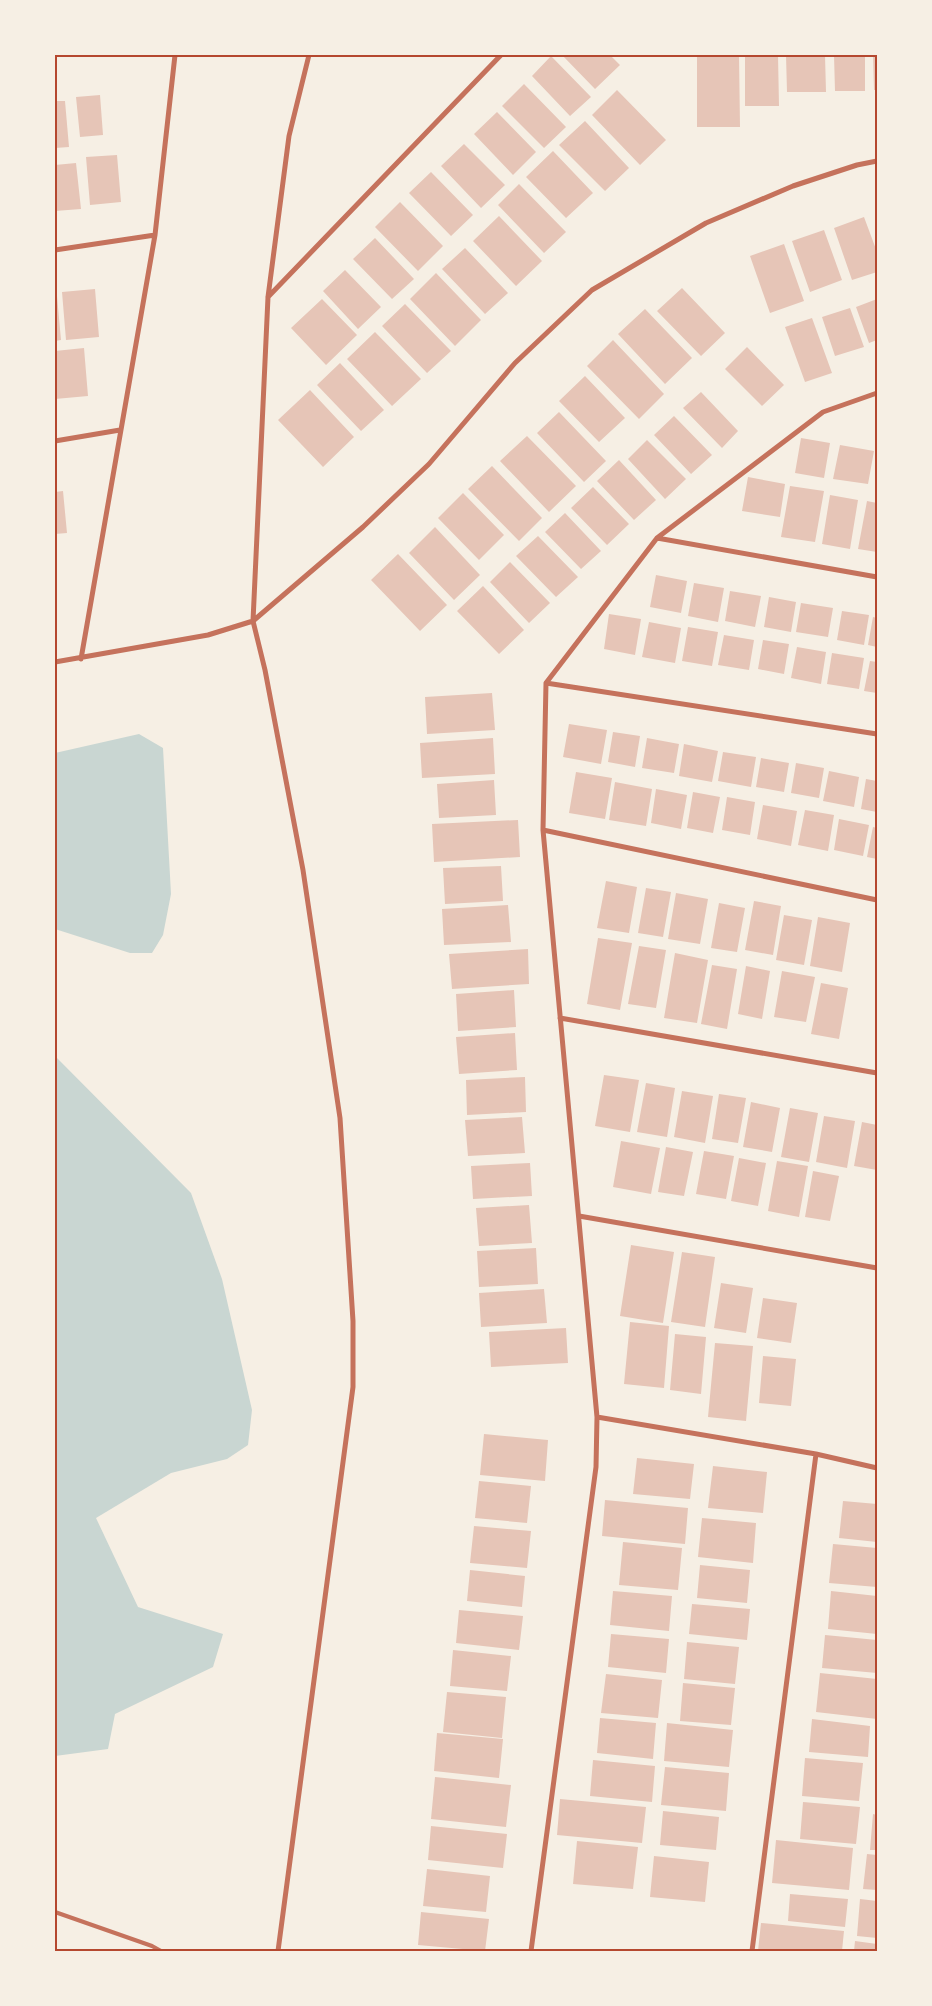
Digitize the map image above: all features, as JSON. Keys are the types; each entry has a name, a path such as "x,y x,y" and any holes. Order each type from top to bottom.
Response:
{"street":[{"path":"81,659 155,235 175,55"},
{"path":"278,1951 353,1387 353,1321 340,1118 303,870 253,622 268,297 289,136 309,55"},
{"path":"268,297 501,55"},
{"path":"55,662 81,659 208,635 253,622 363,528 429,464 515,363 592,290 706,223 793,186 857,165 877,161"},
{"path":"55,250 155,235"},
{"path":"531,1951 596,1467 597,1417 543,830 546,683 658,538 823,412 877,393"},
{"path":"55,441 120,430"},
{"path":"658,538 877,577"},
{"path":"546,683 877,734"},
{"path":"543,830 877,900"},
{"path":"560,1018 877,1073"},
{"path":"579,1216 877,1268"},
{"path":"597,1417 816,1454 877,1468"},
{"path":"752,1951 816,1454"}],"lane":[{"path":"55,1912 152,1946 161,1951"}],"shaded area":[{"path":"139,734 163,748 171,894 163,935 152,953 130,953 55,929 55,753"},
{"path":"55,1056 191,1193 222,1279 252,1410 248,1445 227,1459 171,1473 96,1518 138,1607 223,1634 213,1667 115,1714 108,1749 55,1756"}],"building":[{"path":"562,55 610,55 620,65 595,89"},
{"path":"697,55 739,55 740,127 697,127"},
{"path":"745,55 778,55 779,106 745,106"},
{"path":"786,55 825,55 826,92 787,92"},
{"path":"834,55 865,55 865,91 835,91"},
{"path":"873,55 877,55 877,90 874,90"},
{"path":"551,56 591,97 570,116 532,76"},
{"path":"524,84 566,127 544,148 502,106"},
{"path":"617,90 666,140 640,165 592,115"},
{"path":"100,95 103,135 80,137 76,97"},
{"path":"55,101 65,101 69,147 55,148"},
{"path":"497,112 536,152 513,175 474,134"},
{"path":"585,121 629,168 605,191 559,145"},
{"path":"464,144 505,185 481,208 441,166"},
{"path":"553,151 593,193 566,218 526,177"},
{"path":"117,155 121,202 90,205 86,157"},
{"path":"76,163 81,209 55,211 55,165"},
{"path":"431,172 473,215 451,236 409,193"},
{"path":"519,184 566,232 544,253 498,205"},
{"path":"400,202 443,246 418,271 375,227"},
{"path":"499,216 542,261 516,286 473,241"},
{"path":"864,217 877,252 877,272 852,280 834,228"},
{"path":"824,230 842,280 810,292 792,241"},
{"path":"375,238 414,279 392,299 353,259"},
{"path":"784,244 804,301 770,313 750,256"},
{"path":"465,248 508,293 485,314 442,269"},
{"path":"345,270 381,307 358,329 323,291"},
{"path":"436,273 481,320 455,346 410,299"},
{"path":"682,288 725,333 701,356 657,311"},
{"path":"95,289 99,337 66,340 62,292"},
{"path":"55,296 57,296 61,340 55,341"},
{"path":"322,299 357,335 326,365 291,328"},
{"path":"877,299 877,340 869,343 856,307"},
{"path":"405,304 451,351 427,373 382,326"},
{"path":"850,308 864,347 835,356 822,317"},
{"path":"645,309 692,358 665,384 618,334"},
{"path":"812,318 832,373 805,382 785,327"},
{"path":"375,332 421,379 392,406 347,359"},
{"path":"613,340 664,394 639,419 587,366"},
{"path":"747,347 784,385 762,406 725,369"},
{"path":"84,348 88,396 55,399 55,351"},
{"path":"340,363 384,410 361,431 317,385"},
{"path":"585,376 625,418 599,442 559,401"},
{"path":"310,390 354,437 323,467 278,420"},
{"path":"701,392 738,431 722,448 683,408"},
{"path":"559,412 606,461 584,482 537,433"},
{"path":"674,416 712,455 691,474 654,435"},
{"path":"527,436 576,486 549,512 500,461"},
{"path":"801,438 830,443 824,478 795,473"},
{"path":"647,440 686,479 665,499 628,459"},
{"path":"840,445 874,451 868,484 833,479"},
{"path":"619,460 656,500 634,520 597,481"},
{"path":"492,466 542,518 519,541 468,489"},
{"path":"748,477 785,484 780,517 742,511"},
{"path":"790,486 824,491 815,542 781,537"},
{"path":"593,487 629,524 607,545 571,508"},
{"path":"63,491 67,533 55,534 55,492"},
{"path":"463,493 504,535 479,560 438,518"},
{"path":"830,495 858,500 850,549 822,544"},
{"path":"867,501 877,503 877,552 858,549"},
{"path":"565,513 601,551 581,569 545,532"},
{"path":"435,527 480,575 454,600 409,553"},
{"path":"538,536 578,577 556,597 516,556"},
{"path":"398,554 447,605 420,631 371,580"},
{"path":"510,562 550,603 529,623 490,582"},
{"path":"656,575 687,581 681,613 650,607"},
{"path":"694,583 724,588 718,622 688,616"},
{"path":"483,586 524,630 499,654 457,611"},
{"path":"730,591 761,596 755,627 725,621"},
{"path":"769,597 796,602 791,632 764,627"},
{"path":"801,603 833,608 828,637 796,632"},
{"path":"842,611 869,615 864,645 837,640"},
{"path":"609,614 641,619 635,655 604,649"},
{"path":"873,617 877,618 877,647 868,645"},
{"path":"649,622 681,628 675,663 642,657"},
{"path":"688,627 718,632 712,666 682,661"},
{"path":"724,635 754,640 749,670 718,665"},
{"path":"763,640 789,644 784,674 758,669"},
{"path":"797,647 826,652 821,684 791,678"},
{"path":"832,653 864,658 859,689 827,684"},
{"path":"870,661 877,662 877,693 864,691"},
{"path":"492,693 495,730 427,734 425,697"},
{"path":"569,724 607,730 601,764 563,757"},
{"path":"613,732 640,736 635,767 608,762"},
{"path":"493,738 495,774 422,778 420,743"},
{"path":"647,738 679,744 674,773 642,768"},
{"path":"684,744 718,751 712,782 679,776"},
{"path":"723,752 756,757 751,787 718,781"},
{"path":"761,758 789,763 784,792 756,787"},
{"path":"796,763 824,768 819,798 791,793"},
{"path":"829,771 859,777 854,807 823,801"},
{"path":"576,772 612,778 605,819 569,813"},
{"path":"866,779 877,781 877,812 861,809"},
{"path":"494,780 496,815 439,818 437,784"},
{"path":"615,782 652,789 646,826 609,820"},
{"path":"656,789 687,795 681,829 651,823"},
{"path":"693,792 720,797 713,833 687,828"},
{"path":"727,797 755,802 750,835 722,830"},
{"path":"763,805 797,811 791,846 757,839"},
{"path":"805,810 834,815 828,851 798,845"},
{"path":"839,819 869,825 863,856 834,850"},
{"path":"518,820 520,857 434,862 432,824"},
{"path":"873,827 877,828 877,859 867,857"},
{"path":"501,866 503,901 445,904 443,868"},
{"path":"606,881 637,887 629,933 597,928"},
{"path":"646,888 671,892 663,937 638,933"},
{"path":"676,893 708,899 700,944 668,939"},
{"path":"754,901 781,906 773,955 745,950"},
{"path":"719,903 745,908 737,952 711,948"},
{"path":"508,905 511,942 444,945 442,909"},
{"path":"784,915 812,920 804,965 776,960"},
{"path":"818,917 850,923 842,972 810,966"},
{"path":"598,938 632,943 620,1010 587,1004"},
{"path":"639,946 666,950 656,1008 628,1004"},
{"path":"528,949 529,984 452,989 449,954"},
{"path":"675,953 708,960 697,1023 664,1018"},
{"path":"712,965 737,969 727,1029 701,1024"},
{"path":"746,966 770,971 762,1019 738,1014"},
{"path":"782,971 815,977 806,1022 774,1017"},
{"path":"821,983 848,988 839,1039 811,1034"},
{"path":"514,990 516,1027 458,1031 456,994"},
{"path":"515,1033 517,1070 459,1074 456,1037"},
{"path":"604,1075 639,1080 630,1132 595,1126"},
{"path":"525,1077 526,1112 467,1115 466,1080"},
{"path":"646,1083 675,1088 667,1137 637,1132"},
{"path":"682,1091 713,1096 705,1143 674,1137"},
{"path":"719,1094 746,1098 738,1143 712,1139"},
{"path":"751,1102 780,1108 772,1152 743,1147"},
{"path":"790,1108 818,1113 809,1162 781,1157"},
{"path":"824,1116 855,1121 847,1168 816,1162"},
{"path":"522,1117 525,1153 468,1156 465,1120"},
{"path":"862,1122 877,1125 877,1170 854,1166"},
{"path":"621,1141 660,1148 651,1194 613,1187"},
{"path":"666,1147 693,1152 684,1196 658,1192"},
{"path":"704,1151 734,1156 726,1199 696,1194"},
{"path":"739,1158 766,1163 758,1206 731,1201"},
{"path":"777,1161 808,1166 799,1217 768,1211"},
{"path":"530,1163 532,1196 473,1199 471,1166"},
{"path":"813,1171 839,1176 830,1221 805,1217"},
{"path":"529,1205 532,1243 479,1246 476,1208"},
{"path":"631,1245 674,1252 663,1323 620,1316"},
{"path":"536,1248 538,1284 479,1287 477,1251"},
{"path":"682,1252 715,1257 705,1327 671,1322"},
{"path":"721,1283 753,1288 746,1333 714,1328"},
{"path":"544,1289 547,1323 481,1327 479,1293"},
{"path":"763,1298 797,1303 791,1343 757,1338"},
{"path":"630,1322 669,1326 664,1388 624,1384"},
{"path":"566,1328 568,1363 491,1367 489,1332"},
{"path":"675,1334 706,1337 701,1394 670,1390"},
{"path":"715,1343 753,1346 746,1421 708,1417"},
{"path":"763,1356 796,1359 791,1406 759,1403"},
{"path":"484,1434 548,1440 545,1481 480,1475"},
{"path":"637,1458 694,1464 690,1499 633,1494"},
{"path":"713,1466 767,1472 763,1513 708,1508"},
{"path":"479,1481 531,1486 527,1523 475,1518"},
{"path":"605,1500 688,1508 685,1544 602,1536"},
{"path":"843,1501 877,1504 877,1542 839,1538"},
{"path":"702,1518 756,1523 753,1563 698,1557"},
{"path":"474,1526 531,1531 527,1568 470,1563"},
{"path":"623,1542 682,1548 678,1590 619,1585"},
{"path":"833,1544 877,1548 877,1587 829,1583"},
{"path":"700,1565 750,1570 747,1603 697,1598"},
{"path":"470,1570 525,1576 522,1607 467,1601"},
{"path":"613,1591 672,1596 669,1631 610,1625"},
{"path":"831,1591 877,1596 877,1634 828,1629"},
{"path":"692,1604 750,1609 747,1640 689,1634"},
{"path":"459,1610 523,1616 519,1650 456,1643"},
{"path":"611,1634 669,1639 666,1673 608,1667"},
{"path":"825,1635 877,1640 877,1673 822,1668"},
{"path":"687,1642 739,1647 735,1684 684,1679"},
{"path":"453,1650 511,1656 507,1691 450,1686"},
{"path":"820,1673 877,1679 877,1719 816,1712"},
{"path":"606,1674 662,1680 658,1718 601,1713"},
{"path":"683,1683 735,1688 731,1725 680,1721"},
{"path":"447,1692 506,1697 502,1738 443,1732"},
{"path":"600,1718 656,1723 653,1759 597,1753"},
{"path":"812,1719 870,1726 868,1757 809,1752"},
{"path":"667,1723 733,1730 729,1767 664,1761"},
{"path":"437,1733 503,1739 499,1778 434,1771"},
{"path":"805,1758 863,1763 859,1801 802,1796"},
{"path":"593,1760 655,1766 652,1802 590,1796"},
{"path":"665,1767 729,1773 726,1811 661,1805"},
{"path":"435,1777 511,1785 506,1827 431,1819"},
{"path":"560,1799 646,1807 642,1843 557,1835"},
{"path":"803,1802 860,1807 856,1844 800,1839"},
{"path":"663,1811 719,1817 716,1850 660,1845"},
{"path":"873,1814 877,1815 877,1850 870,1850"},
{"path":"431,1826 507,1834 503,1868 428,1860"},
{"path":"776,1840 853,1848 849,1890 772,1883"},
{"path":"577,1841 638,1847 633,1889 573,1884"},
{"path":"867,1854 877,1855 877,1890 863,1889"},
{"path":"654,1856 709,1862 705,1902 650,1897"},
{"path":"427,1869 490,1876 486,1912 423,1906"},
{"path":"790,1894 848,1899 845,1927 788,1921"},
{"path":"860,1899 877,1901 877,1938 857,1936"},
{"path":"421,1912 489,1919 485,1951 418,1945"},
{"path":"761,1923 844,1931 842,1951 758,1951"},
{"path":"855,1941 877,1944 877,1951 854,1951"}]}
